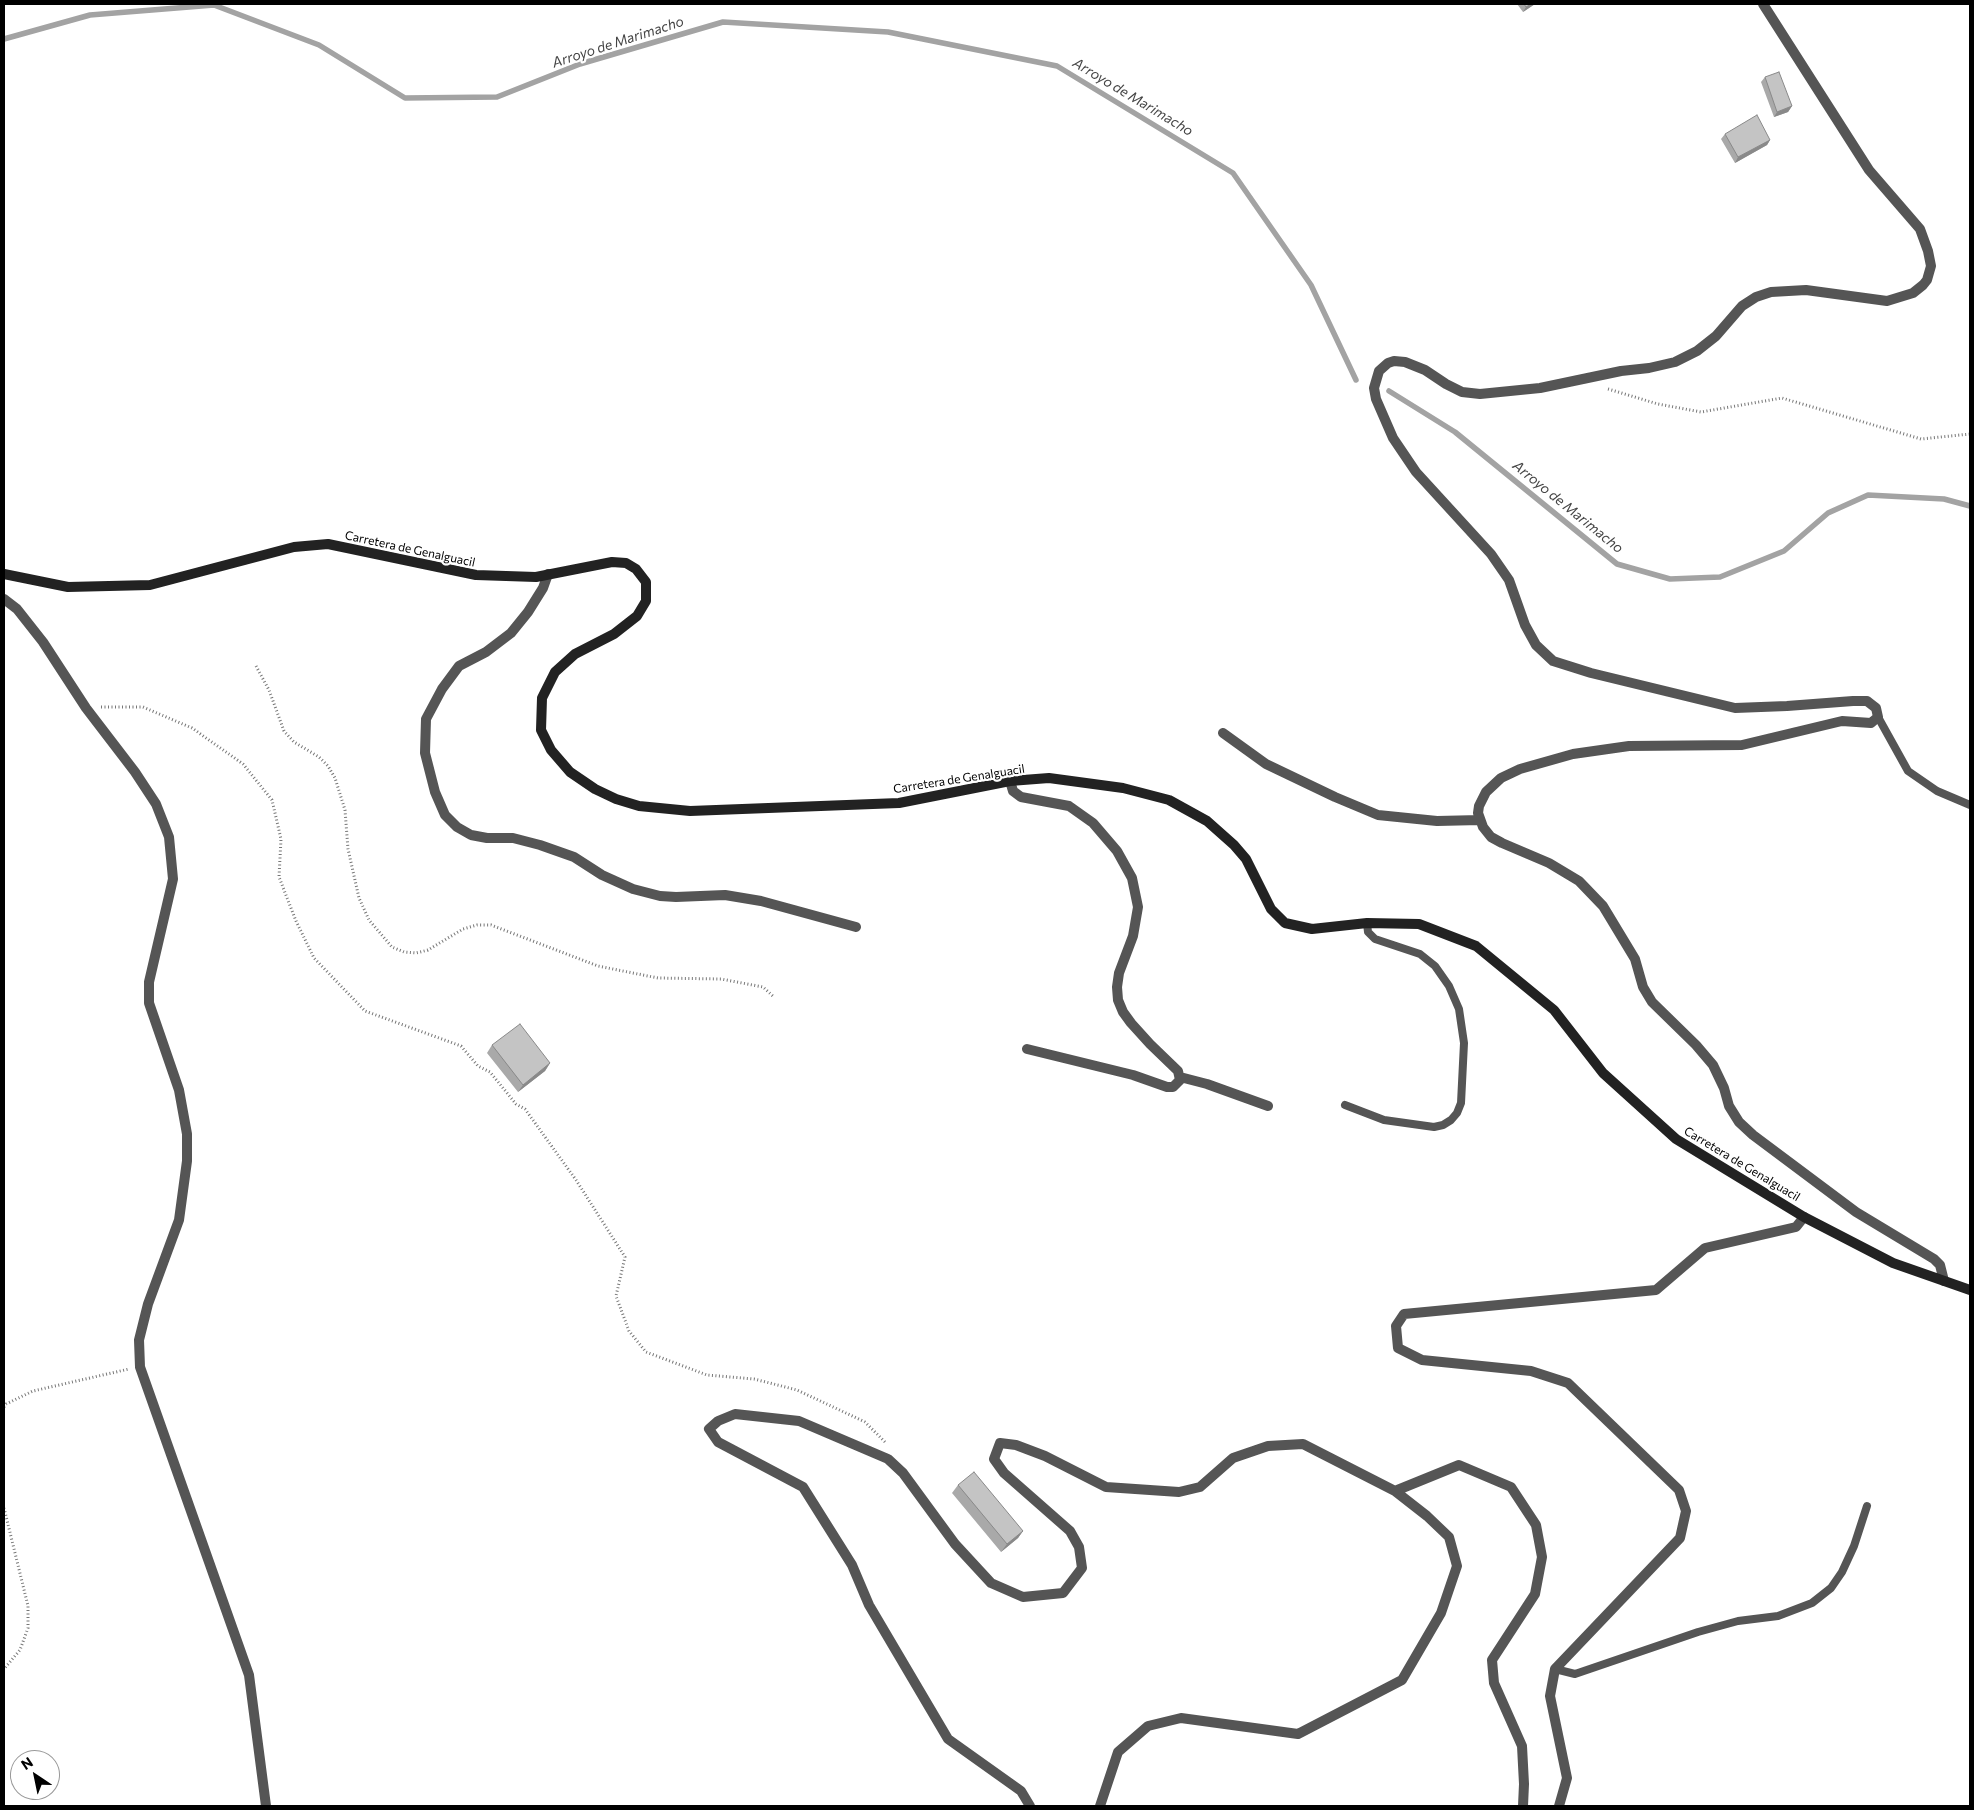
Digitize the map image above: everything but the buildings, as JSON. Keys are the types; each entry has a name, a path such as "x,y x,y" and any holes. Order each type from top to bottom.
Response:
{"street":[{"path":"1763,4 1869,170 1920,229 1931,266 1927,280 1923,285 1913,294 1887,302 1806,290 1771,292 1756,297 1742,306 1716,336 1697,351 1675,362 1649,368 1621,371 1540,388 1480,394 1462,392 1425,370 1405,362 1394,361 1388,363 1379,372 1374,388 1376,399 1393,438 1416,472 1491,554 1509,580 1526,625 1536,645 1553,661 1690,699 1735,708 1867,701 1876,708 1878,717 1872,723 1842,721 1742,745 1629,746 1573,754 1520,769 1501,778 1486,792 1482,799 1479,806 1480,820 1491,837 1549,863 1578,881 1603,906 1635,959 1643,987 1652,1002 1713,1065 1724,1088 1729,1106 1739,1122 1753,1135 1856,1212 1934,1259 1940,1265 1944,1280"},
{"name":"Carretera de Genalguacil","path":"4,574 68,587 150,586 294,546 328,544 476,575 536,577 612,562 626,563 636,570 646,582 646,601 637,616 614,634 575,654 555,672 542,698 540,730 551,750 570,772 616,799 639,806 690,811 808,808 899,803 1010,781 1049,778 1124,788 1168,800 1207,821 1234,845 1246,859 1271,909 1285,923 1312,929 1367,923 1419,924 1476,946 1554,1010 1602,1073 1676,1139 1804,1217 1893,1263 1970,1290"},
{"path":"548,574 543,588 528,612 511,633 486,652 460,666 442,689 426,719 426,753 436,792 445,816 456,827 471,835 487,838 513,838 574,857 602,875 633,889 676,897 725,895 761,901 856,927"},
{"path":"4,599 17,609 43,642 86,708 135,772 156,804 169,837 173,879 149,982 149,1003 179,1090 187,1134 187,1161 179,1220 148,1304 139,1340 140,1367 249,1675 266,1806"},
{"path":"1223,733 1266,764 1378,815 1437,821 1480,820"},
{"path":"1010,781 1013,791 1022,797 1069,806 1093,823 1116,850 1132,878 1138,907 1133,936 1119,973 1117,986 1118,1000 1130,1023 1178,1071 1180,1077 1176,1086 1167,1087 1133,1075 1027,1049"},
{"path":"1180,1077 1207,1084 1268,1106"},
{"path":"1559,1806 1567,1778 1550,1696 1556,1669 1680,1538 1686,1511 1679,1490 1568,1383 1531,1371 1422,1360 1398,1348 1396,1326 1404,1314 1656,1290 1705,1248 1796,1227 1804,1217"},
{"path":"1030,1806 1021,1791 948,1739 869,1605 852,1565 803,1487 718,1442 709,1429 718,1421 735,1414 800,1421 888,1459 904,1473 956,1544 991,1583 1023,1597 1063,1593 1082,1568 1079,1547 1070,1530 1004,1473 994,1459 1000,1443 1016,1445 1045,1456 1106,1487 1179,1492 1200,1487 1233,1458 1268,1446 1303,1444 1395,1492 1427,1516 1449,1537 1457,1566 1442,1613 1402,1680 1298,1734 1180,1718 1148,1726 1118,1752 1100,1806"},
{"path":"1395,1492 1459,1465 1511,1487 1536,1525 1542,1557 1535,1594 1492,1660 1494,1683 1522,1746 1523,1806"}],"lane":[{"path":"1878,717 1908,771 1937,791 1970,805"},
{"path":"1345,1105 1384,1120 1434,1127 1443,1125 1451,1120 1457,1113 1461,1103 1464,1043 1459,1009 1449,986 1435,966 1420,954 1375,939 1368,932 1367,923"},
{"path":"1556,1669 1575,1674 1698,1632 1738,1622 1778,1616 1812,1603 1832,1588 1842,1572 1854,1546 1867,1506"}],"path":[{"path":"1605,388 1658,404 1702,412 1782,398 1921,439 1970,434"},
{"path":"256,666 269,690 284,731 294,742 319,757 328,766 335,778 345,810 348,849 359,898 369,920 392,947 416,954 428,950 464,928 490,925 598,966 658,978 721,979 763,987 774,997"},
{"path":"86,708 144,706 192,728 242,764 272,800 281,838 279,877 296,921 314,958 366,1011 461,1046 478,1066 490,1072 516,1104 525,1109 576,1180 625,1256 616,1296 629,1331 646,1352 707,1375 754,1379 797,1390 865,1422 885,1441 888,1459"},
{"path":"4,1407 6,1404 33,1391 140,1367"},
{"path":"4,1508 28,1606 28,1628 20,1650 4,1669"}],"waterway":[{"name":"Arroyo de Marimacho","path":"4,39 90,15 214,5 319,45 405,98 497,97 580,64 723,22 888,32 1057,66 1233,173 1311,285 1356,380"},
{"name":"Arroyo de Marimacho","path":"1389,391 1455,432 1617,564 1670,579 1720,577 1784,551 1828,513 1868,495 1944,499 1970,506"}]}
